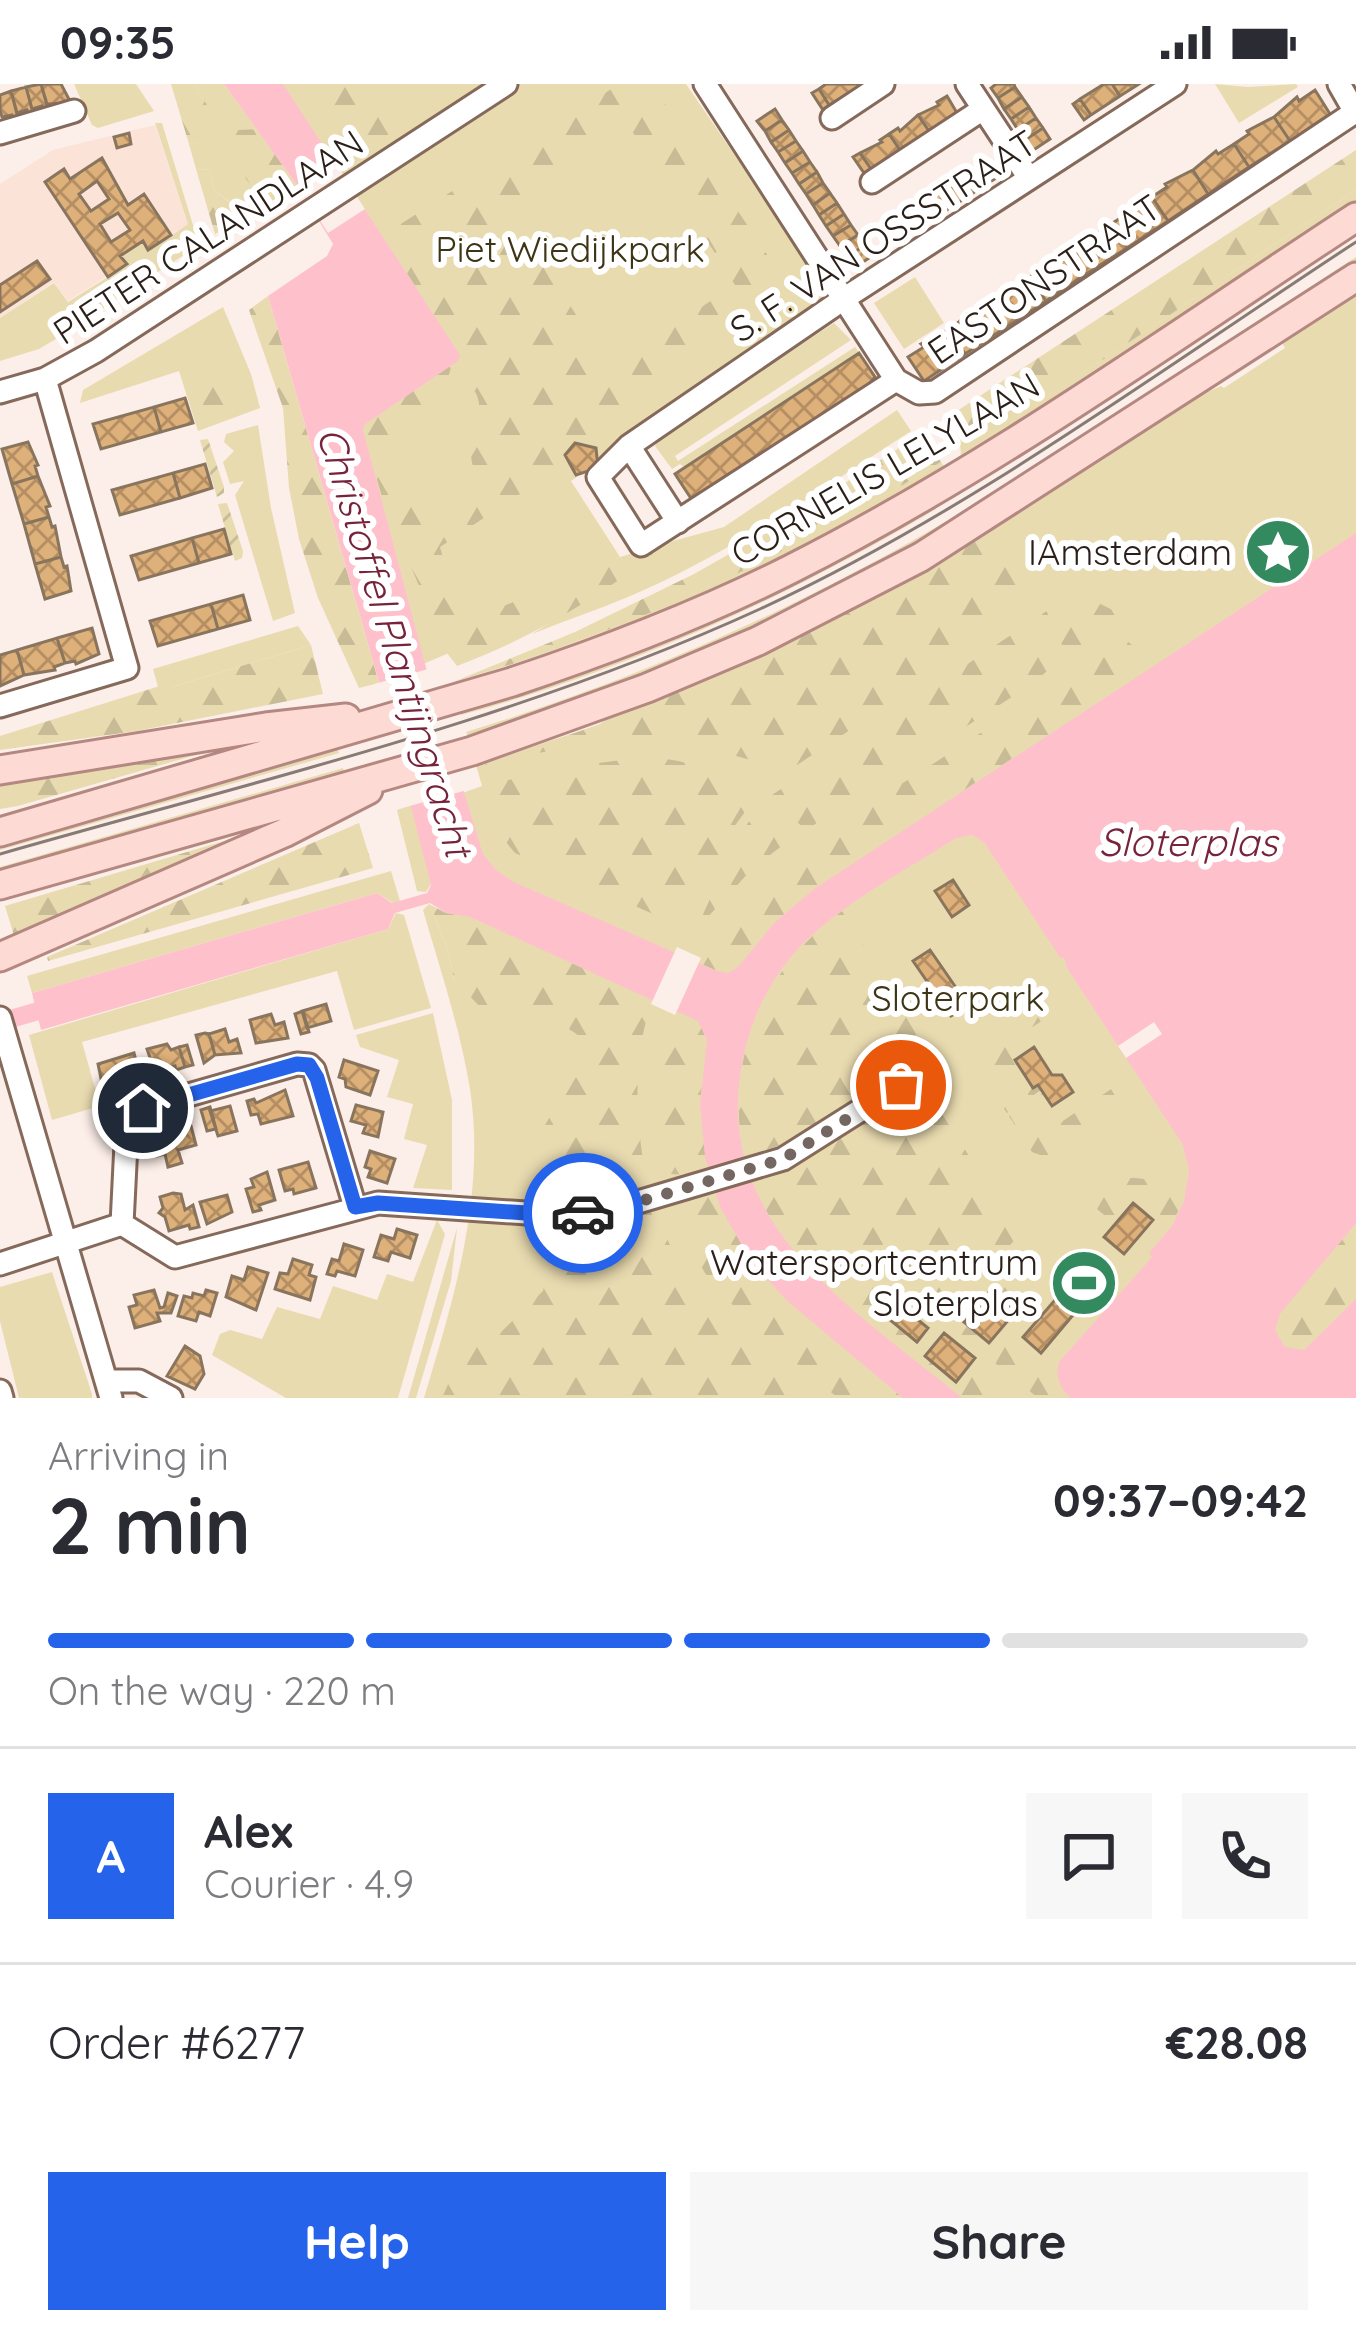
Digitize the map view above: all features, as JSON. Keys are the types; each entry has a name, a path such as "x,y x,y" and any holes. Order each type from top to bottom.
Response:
{"main road":[{"name":"CORNELIS LELYLAAN","path":"0,832 331,728 457,699 681,620 843,542 1010,443 1356,217"},
{"path":"0,885 349,792 704,665 876,582 1018,498 1356,277"},
{"path":"0,770 331,728"},
{"path":"0,957 284,833 349,792"}],"street":[{"name":"PIETER CALANDLAAN","path":"0,392 45,379 96,351 506,84"},
{"path":"737,84 710,91 896,380"},
{"path":"832,118 884,84"},
{"path":"967,84 1029,178"},
{"name":"S. F. VAN OSSSTRAAT","path":"629,446 845,298 1175,84"},
{"name":"EASTONSTRAAT","path":"629,446 598,477 640,545 896,380 919,393 935,392 1355,112 1339,84"},
{"path":"872,182 983,109"},
{"path":"0,133 74,111"},
{"path":"0,706 127,668 45,379"},
{"path":"629,446 678,522"},
{"path":"1,1022 109,1390 139,1381 172,1398"},
{"path":"122,1224 130,1115 297,1064 314,1070 355,1207"},
{"path":"122,1224 175,1257 378,1203 586,1212 794,1154 932,1066"},
{"path":"0,1264 122,1224"}],"shaded area":[{"path":"155,125 188,224 68,301 54,282 0,318 0,184 53,150"}],"green space":[{"path":"74,84 136,84 154,111 98,128 92,125"},
{"path":"171,84 194,84 223,131 257,129 299,188 269,208 214,138 189,144"},
{"path":"194,84 224,84 257,129 223,132"},
{"name":"Piet Wiedijkpark","path":"277,84 686,84 837,304 571,481 620,557 615,559 625,575 673,541 724,527 897,410 911,431 773,520 665,580 532,634 605,587 423,664 355,413 424,329"},
{"path":"303,84 361,84 398,140 368,159"},
{"path":"619,84 652,84 675,119 641,143 630,129 508,210 610,367 735,285 722,265 758,241 795,297 616,416 620,428 440,547 461,624 620,557 673,541 569,612 457,666 447,653 382,497 363,430 453,343 382,236","holes":["451,367 470,384 479,413 471,455 488,492 462,509 433,519 410,501 399,482 395,452 399,435 406,422 437,394"]},
{"path":"1215,84 1296,84 1298,87 1239,123"},
{"path":"155,123 162,123 199,245 39,349 0,361 0,318 54,283 68,302 127,265 122,255 142,242 149,251 188,224"},
{"path":"683,130 750,229 715,253 648,153"},
{"path":"214,137 267,204 248,216 214,190 209,170 196,169 189,144"},
{"path":"1356,150 1356,190 961,455 957,411"},
{"path":"196,169 209,170 214,190 248,217 215,234"},
{"path":"1356,190 1356,207 966,460 962,454"},
{"path":"1356,228 1356,236 981,481 977,475"},
{"path":"1356,257 1356,267 994,502 990,495"},
{"path":"915,277 944,323 904,349 874,303"},
{"name":"Sloterpark","path":"1356,289 1356,1398 424,1398 464,1246 474,1129 461,1044 423,910 429,904 449,953 454,980 461,985 423,807 482,786 476,765 602,724 616,711 1179,405 1224,388 1285,348 1280,339"},
{"path":"268,296 379,683 359,688 318,598 299,539 289,488 283,408 249,310"},
{"path":"223,307 260,408 198,431 179,371 80,403 83,390"},
{"path":"834,323 851,340 675,456 678,461 855,347 860,354 685,468 680,464 672,469 655,446 659,438"},
{"path":"200,368 207,370 220,389 249,399 250,408 204,425"},
{"path":"258,425 295,613 273,621 235,495 244,481 230,484 223,462 234,451 224,442 226,434"},
{"path":"922,433 941,462 825,529 644,615 453,682 575,632 694,574 782,524"},
{"path":"208,439 224,487 217,497 200,440"},
{"path":"941,462 948,472 783,563 591,645 575,643 762,560"},
{"path":"932,502 936,509 880,541 706,628 585,676 461,715 460,708"},
{"path":"227,503 243,551 235,561 218,504"},
{"path":"945,522 949,530 735,642 469,739 466,732 591,690 712,641 830,585"},
{"path":"985,529 1027,593 1015,601 1024,615 788,771 701,748 648,741 562,748 479,767 600,724 621,708"},
{"path":"1076,592 1129,618 1070,657 1042,614"},
{"path":"1029,623 1048,670 1035,682 806,830 769,797"},
{"path":"298,626 311,645 172,687 158,687 153,669"},
{"path":"1125,639 1154,665 814,889 775,922 735,970 722,973 699,963 740,902 797,851"},
{"path":"311,645 323,694 137,731 0,750 0,736"},
{"path":"255,738 18,806 0,809 0,774"},
{"path":"336,744 339,753 0,850 0,841"},
{"path":"645,757 704,768 756,797 728,835 687,929 515,853 494,828 482,786 560,768"},
{"path":"343,768 345,775 0,874 0,867"},
{"path":"764,802 797,834 752,869 701,919 738,836"},
{"path":"412,805 431,884 426,892 417,891 397,810"},
{"path":"359,823 373,868 48,961 47,957"},
{"path":"278,825 15,939 5,906"},
{"path":"391,871 400,901 393,903 377,893 32,993 27,976"},
{"path":"429,904 470,917 654,999 638,1067 640,1141 648,1188 605,1198 528,1202 528,1153 590,1057 576,1033 563,1026 534,1018 488,1015 454,980 449,953"},
{"path":"842,911 931,1051 789,1142 744,1158 740,1086 756,1020 790,961"},
{"path":"396,913 404,915 431,1008 354,1030 337,971 82,1042 100,1106 52,1120 29,1035 388,929"},
{"path":"1037,1006 1045,1019 1005,1044 1033,1088 1038,1085 1041,1090 1007,1113 967,1052"},
{"path":"678,1010 698,1021 706,1037 700,1105 708,1169 687,1175 671,1174 661,1159 653,1117 664,1047"},
{"path":"433,1013 452,1100 452,1190 413,1188 427,1145 404,1139 413,1104 387,1097 399,1060 360,1047 356,1035"},
{"path":"1137,1072 1153,1096 1057,1161 1032,1152 1009,1116 1043,1093 1057,1113 1047,1120 1052,1128"},
{"path":"920,1080 1004,1210 1015,1204 1028,1224 941,1327 1028,1398 962,1398 812,1271 766,1210 749,1175"},
{"path":"1129,1178 1159,1183 1184,1201 1167,1231 1153,1220 1157,1213 1136,1196 1113,1222 1093,1206 1100,1191"},
{"path":"712,1186 728,1221 769,1280 818,1328 903,1398 838,1398 750,1325 705,1273 674,1204 674,1197"},
{"path":"655,1208 698,1291 738,1336 808,1398 442,1398 461,1355 499,1334 543,1291 558,1219"},
{"path":"437,1220 445,1234 398,1398 286,1398 212,1355 220,1334 230,1330 262,1339 277,1307 320,1319 333,1286 377,1300 387,1274 413,1282"},
{"path":"1356,1223 1356,1299 1312,1345 1304,1350 1288,1349 1275,1333 1280,1314"},
{"path":"457,1228 451,1281 416,1398 408,1398"},
{"path":"1014,1253 1055,1290 1008,1348 1046,1379 1057,1377 1071,1398 1038,1398 957,1332 955,1322"},
{"path":"52,1272 92,1398 19,1398 0,1321 0,1287"}],"water":[{"name":"Sloterplas","path":"224,84 283,84 460,355 363,430 429,679 483,854 514,882 717,971 728,973 738,967 775,922 814,889 1356,533 1356,1223 1280,1314 1275,1330 1285,1347 1304,1350 1356,1299 1356,1398 1071,1398 1064,1390 1058,1377 1059,1362 1152,1257 1149,1253 1172,1226 1184,1201 1189,1171 1183,1145 1064,957 1061,959 984,842 972,835 956,838 863,896 828,921 786,963 750,1031 741,1069 739,1125 750,1175 772,1220 802,1260 879,1332 962,1398 903,1398 787,1301 751,1261 720,1207 705,1157 700,1105 707,1040 698,1021 470,917 446,913 430,903 395,913 388,929 41,1030 32,993 377,893 392,903 427,893 431,885 382,693 268,296 327,256 333,244"}],"pier":[{"path":"336,164 365,209 328,233 299,188"},
{"path":"432,668 467,790 406,807 374,684"},
{"path":"677,947 701,958 675,1015 651,1004"},
{"path":"1154,1022 1162,1034 1126,1058 1118,1046"}],"building":[{"path":"41,84 48,109 43,111 42,106 32,109 26,87"},
{"path":"41,84 61,84 71,103 47,104"},
{"path":"826,84 859,87 829,105 819,89"},
{"path":"996,84 1015,87 998,98 991,88"},
{"path":"1112,84 1120,96 1091,115 1080,99"},
{"path":"1112,84 1139,84 1120,96"},
{"path":"26,87 33,113 28,115 27,110 17,113 11,91"},
{"path":"1015,87 1022,97 1004,109 998,98"},
{"path":"819,89 829,105 823,110 812,93"},
{"path":"1315,90 1330,114 1290,141 1274,117 1297,97 1299,101"},
{"path":"11,91 18,118 13,119 12,115 2,117 0,110 0,95"},
{"path":"947,96 957,113 929,131 918,115"},
{"path":"1022,97 1029,107 1011,119 1004,109"},
{"path":"1080,99 1091,115 1084,120 1073,104"},
{"path":"1029,107 1036,118 1018,130 1011,119"},
{"path":"775,109 782,120 765,131 757,121"},
{"path":"918,115 929,131 900,150 889,134"},
{"path":"1274,117 1290,141 1249,167 1234,144"},
{"path":"1036,118 1043,128 1025,140 1018,130"},
{"path":"782,120 789,130 771,142 765,131"},
{"path":"1043,128 1050,139 1032,151 1025,140"},
{"path":"789,130 796,141 778,152 771,142"},
{"path":"129,133 131,144 117,148 114,137"},
{"path":"889,134 900,150 871,169 860,153"},
{"path":"796,141 803,151 785,163 778,152"},
{"path":"1234,144 1249,167 1208,194 1193,170 1216,151"},
{"path":"803,151 810,162 792,173 785,163"},
{"path":"860,153 871,169 864,173 853,157"},
{"path":"102,158 128,205 144,194 171,235 148,250 143,241 120,256 127,264 108,277 45,182 64,169 70,179","holes":["97,181 109,199 91,211 79,194","118,213 130,230 111,242 100,224"]},
{"path":"988,159 999,176 970,195 960,178"},
{"path":"810,162 817,172 799,184 792,173"},
{"path":"1193,170 1208,194 1168,221 1152,197 1165,184"},
{"path":"817,172 823,183 806,194 799,184"},
{"path":"960,178 970,195 942,213 931,197"},
{"path":"823,183 830,193 813,205 806,194"},
{"path":"830,193 837,203 819,215 813,205"},
{"path":"931,197 942,213 913,232 902,216"},
{"path":"1152,197 1168,221 1127,248 1111,224"},
{"path":"837,203 844,214 826,226 819,215"},
{"path":"844,214 851,225 833,236 826,226"},
{"path":"902,216 913,232 906,237 895,220"},
{"path":"1111,224 1127,248 1086,274 1071,250"},
{"path":"851,225 858,235 840,246 833,236"},
{"path":"858,235 865,245 847,257 840,246"},
{"path":"865,245 872,256 854,268 847,257"},
{"path":"1071,250 1086,274 1046,301 1030,277 1053,257 1055,261"},
{"path":"37,261 50,279 0,312 0,285"},
{"path":"1030,277 1046,301 1005,328 990,304 1013,284"},
{"path":"990,304 1005,328 965,354 949,330 972,311"},
{"path":"949,330 965,354 924,381 908,357 924,347 921,344"},
{"path":"859,353 875,377 868,385 692,500 675,474"},
{"path":"185,398 193,423 161,432 154,407"},
{"path":"154,407 161,432 101,449 93,424"},
{"path":"28,442 38,476 12,484 2,449"},
{"path":"575,443 596,448 598,468 576,475 565,455"},
{"path":"205,464 212,488 180,498 173,473"},
{"path":"173,473 180,498 120,515 112,490"},
{"path":"38,476 50,506 46,507 49,517 24,524 12,484"},
{"path":"49,517 61,557 35,564 24,524"},
{"path":"224,529 231,554 199,563 192,538"},
{"path":"192,538 199,563 139,580 131,556"},
{"path":"61,557 71,591 45,599 35,564"},
{"path":"243,595 250,620 218,629 211,604"},
{"path":"211,604 218,629 158,646 150,621"},
{"path":"92,628 99,654 76,664 65,663 57,638"},
{"path":"57,638 65,663 55,670 24,675 17,650"},
{"path":"17,650 24,675 0,686 0,655"},
{"path":"953,880 969,905 952,917 935,891"},
{"path":"930,950 968,1005 951,1016 913,961"},
{"path":"326,1004 331,1021 307,1028 302,1011"},
{"path":"303,1011 309,1032 301,1034 295,1014"},
{"path":"271,1014 275,1025 284,1022 288,1038 256,1043 250,1020"},
{"path":"225,1029 229,1042 237,1039 241,1053 215,1055 209,1034"},
{"path":"205,1033 215,1055 204,1063 196,1035"},
{"path":"167,1044 171,1050 179,1047 185,1067 155,1072 147,1049"},
{"path":"187,1045 193,1065 185,1067 179,1047"},
{"path":"1034,1047 1052,1075 1062,1075 1073,1092 1052,1106 1015,1060"},
{"path":"134,1053 141,1080 104,1093 98,1064"},
{"path":"344,1060 378,1071 370,1095 346,1087 345,1079 339,1077"},
{"path":"285,1090 293,1116 261,1124 258,1114 251,1115 247,1101 256,1103"},
{"path":"356,1105 383,1112 378,1137 363,1133 366,1125 351,1121"},
{"path":"230,1106 237,1131 218,1136 210,1111"},
{"path":"210,1107 216,1129 207,1131 201,1110"},
{"path":"191,1126 196,1145 178,1150 182,1163 168,1167 165,1154 157,1156 151,1137 171,1127 172,1131"},
{"path":"370,1151 395,1159 387,1183 368,1177 371,1169 365,1167"},
{"path":"308,1162 316,1188 294,1194 293,1189 285,1191 279,1170"},
{"path":"267,1172 275,1200 253,1212 246,1189 254,1187 251,1179"},
{"path":"181,1194 185,1210 193,1205 199,1227 169,1231 159,1213 163,1208 160,1197"},
{"path":"227,1195 232,1212 207,1224 200,1202"},
{"path":"1133,1203 1153,1220 1124,1254 1104,1237"},
{"path":"397,1229 417,1235 410,1258 391,1252 388,1261 374,1257 381,1235 394,1239"},
{"path":"344,1244 363,1250 355,1276 337,1271 335,1276 327,1274 332,1259 339,1261"},
{"path":"293,1259 312,1265 309,1275 316,1277 310,1300 275,1289 280,1273 288,1274"},
{"path":"248,1267 268,1273 256,1310 226,1297 232,1276 244,1280"},
{"path":"154,1290 160,1308 168,1293 177,1296 171,1313 157,1313 160,1321 135,1328 129,1307 137,1305 134,1295"},
{"path":"206,1290 217,1293 210,1316 199,1312 196,1321 178,1316 184,1296 204,1296"},
{"path":"991,1290 1016,1311 989,1343 964,1322"},
{"path":"1061,1293 1079,1308 1041,1353 1023,1337"},
{"path":"900,1305 928,1328 917,1342 889,1319"},
{"path":"944,1333 975,1358 956,1382 925,1356"},
{"path":"185,1346 200,1356 204,1374 195,1389 167,1376"}],"waterway":[{"path":"0,1022 59,1005"}],"tram line":[{"path":"0,854 480,716 575,684 760,609 838,571 990,483 1356,242"}],"way so far":[{"path":"583,1213 628,1205 783,1159 901,1085"}],"place":[{"name":"IAmsterdam","path":"1278,552"},
{"name":"Watersportcentrum Sloterplas","path":"1084,1283"}],"route":[{"path":"143,1108 297,1064 309,1065 317,1078 355,1207 378,1203 583,1213"}],"water label":[{"name":"Christoffel Plantijngracht","path":"395,642"}]}
